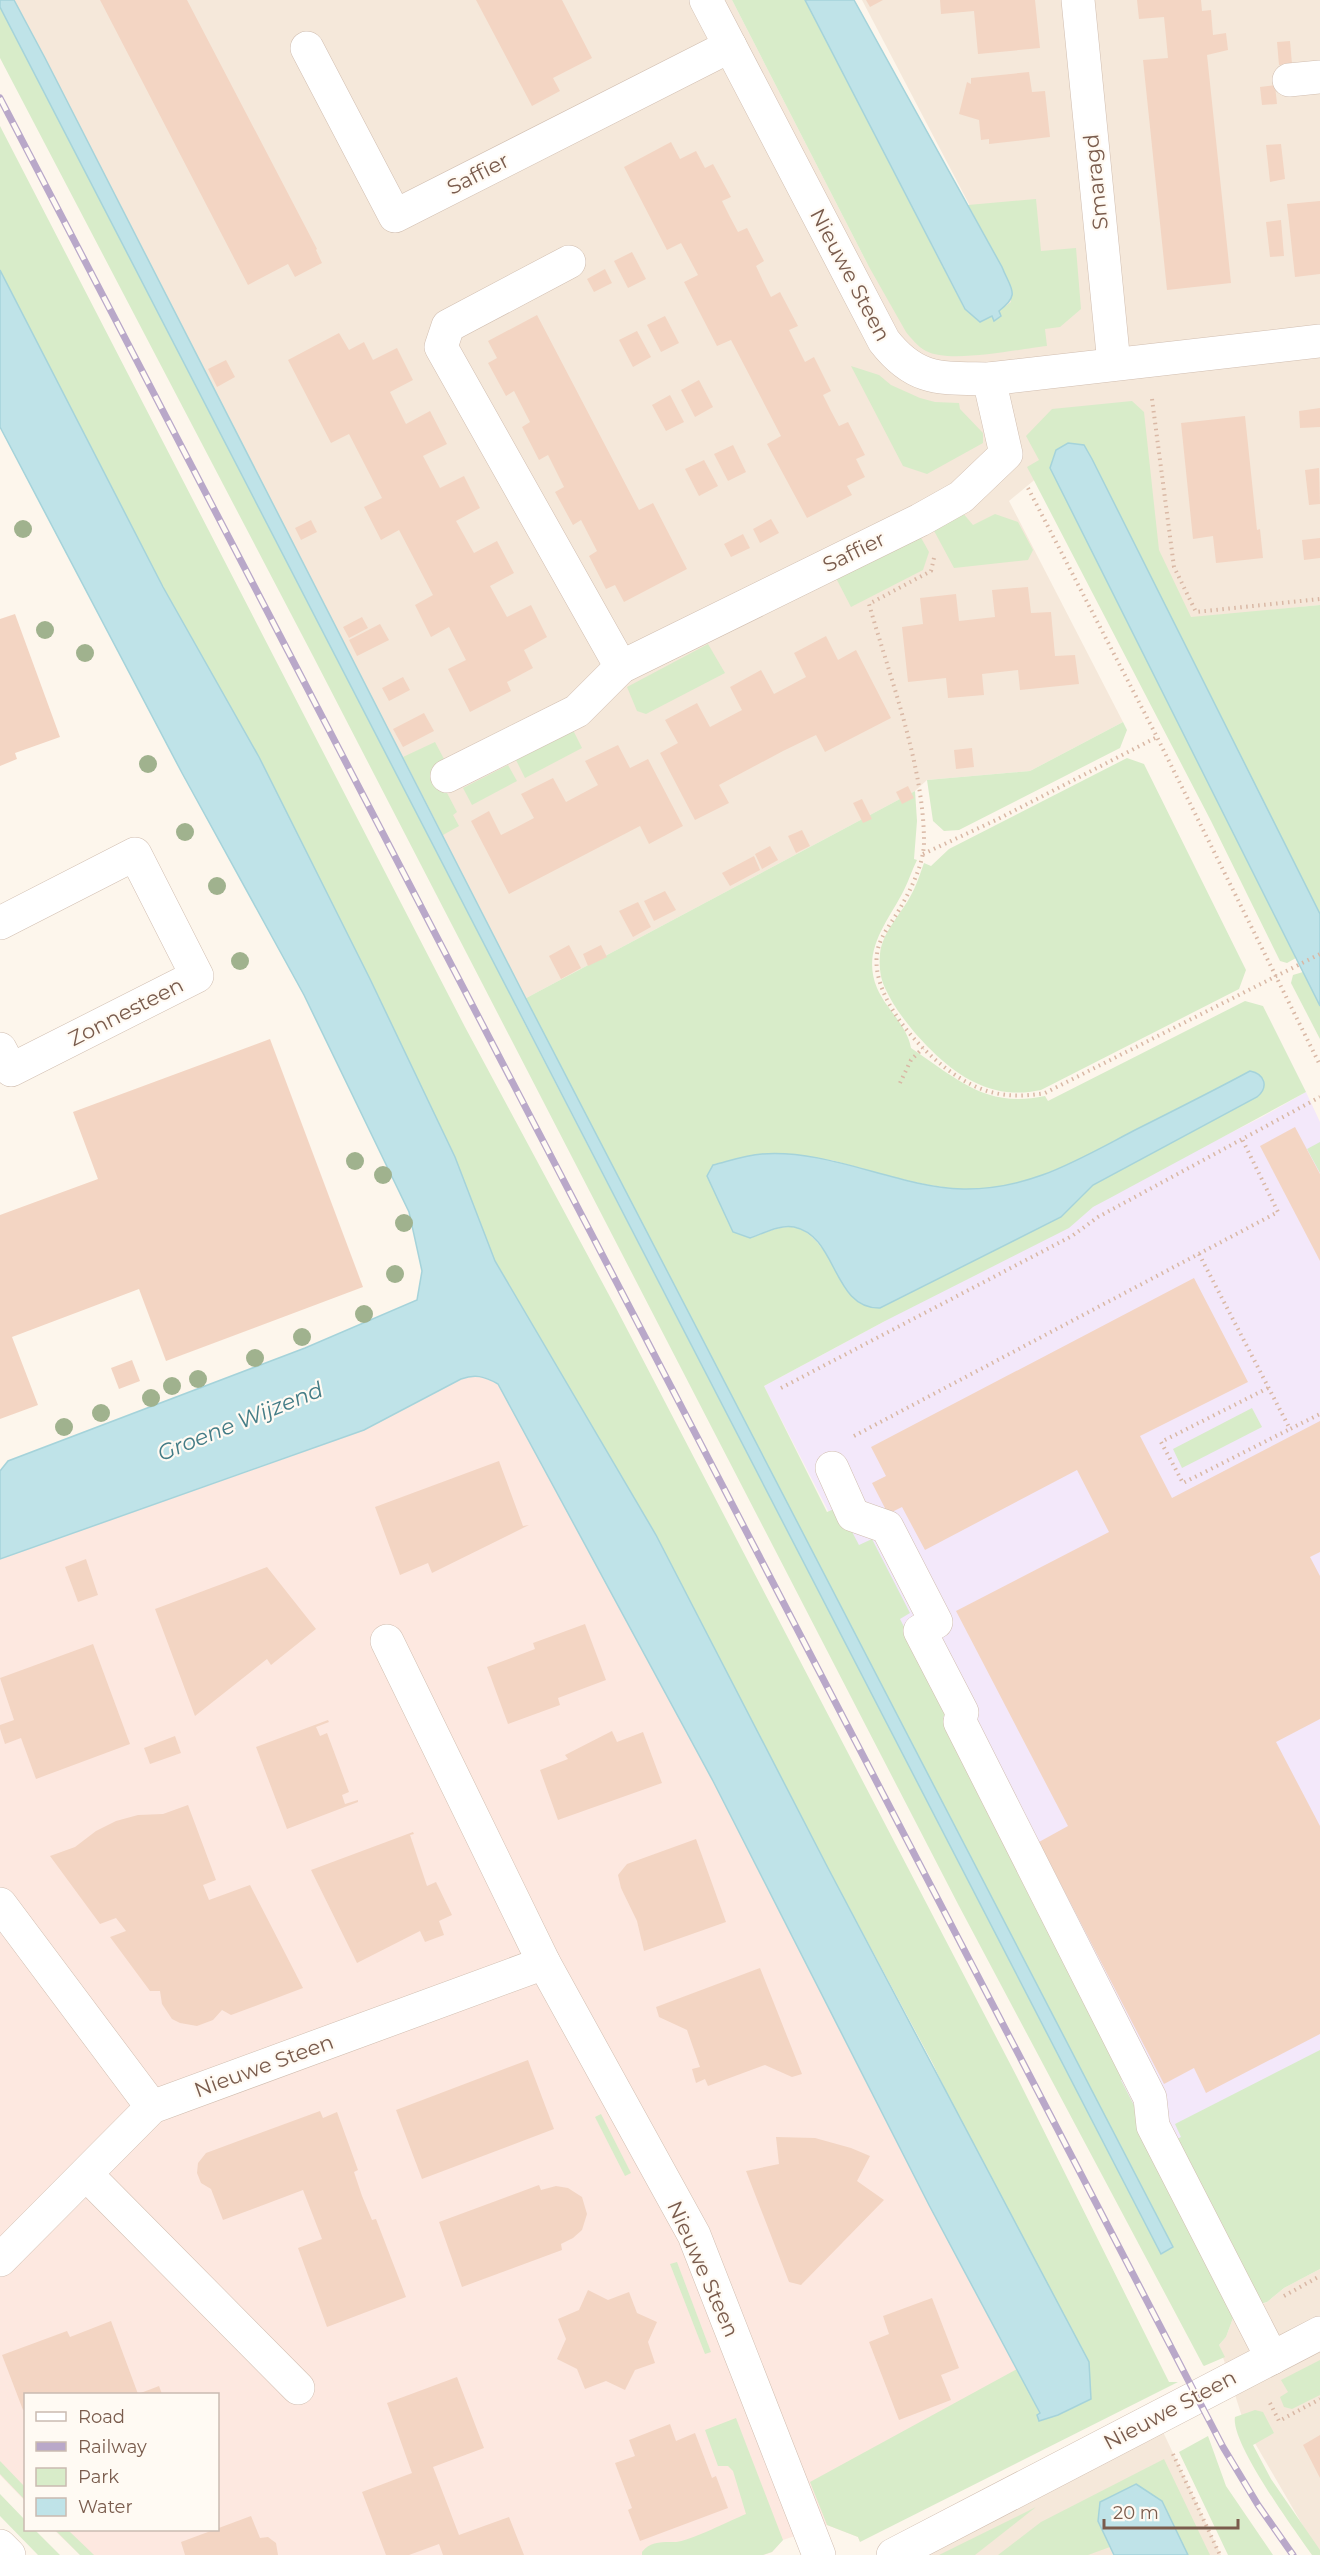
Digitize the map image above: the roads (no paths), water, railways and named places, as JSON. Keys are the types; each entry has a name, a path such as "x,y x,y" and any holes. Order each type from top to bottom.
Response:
{"street":[{"name":"Nieuwe Steen","path":"706,0 884,341 898,359 934,377 988,379 1320,341"},
{"name":"Smaragd","path":"1078,0 1114,364"},
{"name":"Saffier","path":"307,48 395,216 730,46"},
{"path":"569,262 448,326 441,347 621,667"},
{"name":"Saffier","path":"447,776 577,711 621,667 920,520 961,497 1006,454 988,379"},
{"name":"Zonnesteen","path":"0,922 135,854 197,976 11,1070 0,1049"},
{"path":"832,1468 853,1515 887,1527 936,1622 920,1631 962,1712 960,1722 1150,2098 1153,2126 1272,2358"},
{"name":"Nieuwe Steen","path":"387,1641 544,1963 694,2235 819,2555"},
{"path":"0,1904 152,2107"},
{"name":"Nieuwe Steen","path":"0,2260 152,2107 544,1963"},
{"path":"86,2174 298,2388"},
{"name":"Nieuwe Steen","path":"893,2555 1320,2333"},
{"path":"0,2546 9,2555"}],"water":[{"path":"0,0 14,0 45,58 523,993 1173,2247 1161,2254 0,7"},
{"path":"805,0 854,0 1011,287 1010,300 999,311 1001,316 994,321 992,316 980,322 965,309"},
{"name":"Groene Wijzend","path":"0,270 163,587 259,757 370,979 455,1157 495,1261 656,1535 828,1868 1089,2362 1091,2399 1058,2415 1039,2421 1037,2415 1040,2413 929,2205 713,1781 498,1384 480,1377 461,1379 364,1430 0,1559 0,1471 8,1461 305,1348 417,1300 422,1271 409,1212 304,995 182,773 0,427"},
{"path":"1068,443 1084,445 1092,459 1320,914 1320,1006 1050,468 1056,450"},
{"path":"1250,1071 1259,1075 1264,1081 1263,1089 1257,1097 1093,1185 1061,1217 880,1308 864,1305 852,1297 828,1257 808,1233 789,1226 750,1238 733,1232 707,1176 713,1165 762,1154 788,1154 838,1162 938,1187 988,1188 1011,1184 1054,1171"},
{"path":"1136,2484 1162,2501 1188,2555 1114,2555 1098,2521 1100,2502"}],"railway":[{"path":"0,98 1223,2447 1258,2505 1293,2555"}]}
